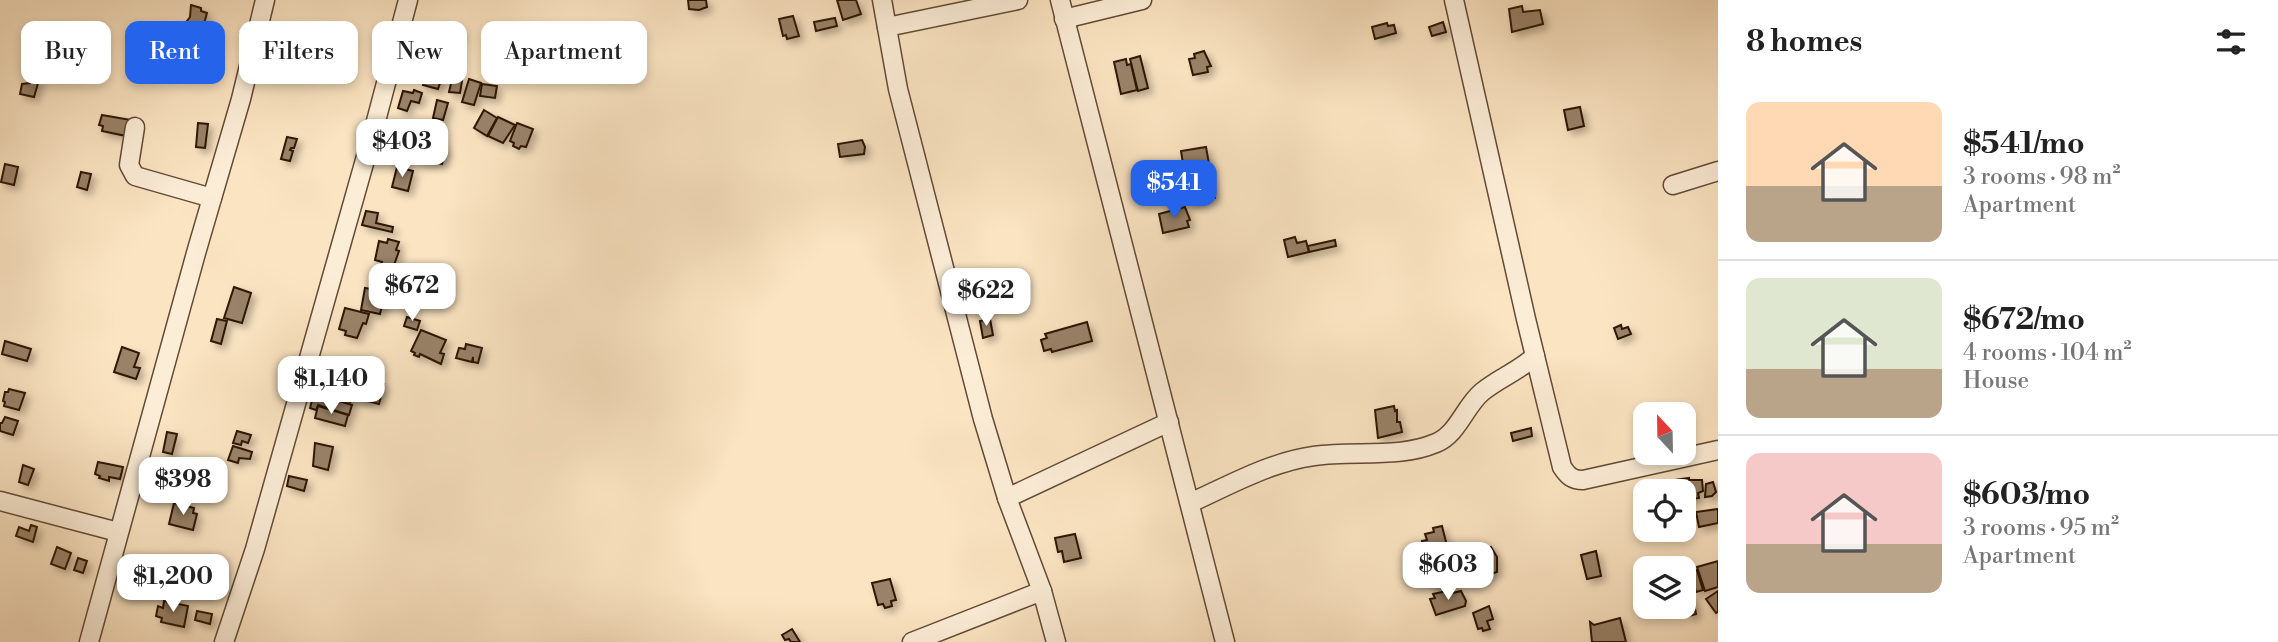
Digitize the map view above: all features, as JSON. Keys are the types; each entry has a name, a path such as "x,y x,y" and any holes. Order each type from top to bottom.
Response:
{"street":[{"path":"89,642 241,99 264,0"},
{"path":"224,642 255,549 408,0"},
{"path":"882,0 898,89 983,419 1056,642"},
{"path":"887,27 1018,0"},
{"path":"1060,0 1225,642"},
{"path":"1064,19 1142,0"},
{"path":"1454,0 1562,467 1574,480 1583,480 1718,450"},
{"path":"135,127 129,164 135,176 212,198"},
{"path":"1673,185 1718,171"},
{"path":"1190,503 1285,461 1338,453 1405,452 1438,443 1449,435 1483,391 1518,371 1535,356"},
{"path":"1007,498 1169,422"},
{"path":"0,501 118,532"},
{"path":"912,642 1041,591"}],"building":[{"path":"688,0 706,0 707,7 689,9"},
{"path":"837,0 856,0 861,14 843,20"},
{"path":"191,5 207,13 205,21 187,21"},
{"path":"1522,6 1523,12 1540,10 1543,24 1512,32 1509,9"},
{"path":"793,16 799,36 787,39 786,35 783,36 779,19"},
{"path":"835,18 837,26 816,31 814,22"},
{"path":"1443,22 1446,32 1432,36 1429,27"},
{"path":"1387,23 1388,26 1394,25 1396,33 1375,39 1372,27"},
{"path":"1204,51 1211,66 1207,67 1208,72 1193,75 1189,59"},
{"path":"1140,56 1148,88 1138,91 1130,59"},
{"path":"1126,59 1127,65 1131,64 1137,90 1121,94 1114,62"},
{"path":"469,79 481,83 474,105 462,102"},
{"path":"22,84 38,84 34,97 20,94"},
{"path":"423,84 440,84 438,89"},
{"path":"451,84 462,84 460,93 449,92"},
{"path":"482,84 497,86 495,98 480,96"},
{"path":"414,90 422,93 419,103 411,101 407,111 398,108 403,91 413,93"},
{"path":"437,100 448,103 443,120 433,118"},
{"path":"1580,107 1584,126 1568,130 1564,110"},
{"path":"484,110 497,118 487,136 474,128"},
{"path":"102,115 131,120 126,136 102,131 103,126 99,125"},
{"path":"498,117 515,125 503,143 488,136"},
{"path":"198,123 208,124 205,148 196,147"},
{"path":"517,123 533,129 526,147 521,146 519,149 510,141"},
{"path":"386,125 406,131 403,141 383,135"},
{"path":"287,137 297,139 294,148 290,150 293,151 290,161 281,159"},
{"path":"382,137 404,142 401,158 378,153"},
{"path":"428,139 443,144 442,148 446,149 442,164 411,155 415,142 426,146"},
{"path":"862,140 864,154 840,157 838,144"},
{"path":"1206,147 1215,198 1189,202 1181,151"},
{"path":"5,164 18,167 14,185 1,182"},
{"path":"397,167 413,171 408,191 392,187"},
{"path":"81,172 91,174 87,190 77,187"},
{"path":"1185,207 1190,220 1187,221 1189,227 1163,233 1159,214"},
{"path":"366,211 378,213 376,223 393,227 392,232 362,225"},
{"path":"1295,237 1297,243 1306,241 1309,252 1288,257 1284,240"},
{"path":"388,239 399,242 393,268 381,265 382,262 375,260 379,241 387,243"},
{"path":"1335,240 1336,246 1309,252 1308,246"},
{"path":"999,280 1001,291 983,294 982,286 985,286 985,283"},
{"path":"372,286 381,288 380,292 385,294 380,314 361,310 365,288 371,289"},
{"path":"234,287 251,293 242,323 224,318"},
{"path":"345,308 369,314 357,338 345,335 346,331 339,329"},
{"path":"407,317 420,321 417,330 404,326"},
{"path":"217,319 227,321 221,344 211,341"},
{"path":"990,319 993,335 983,338 980,321"},
{"path":"1087,322 1092,341 1052,352 1051,349 1044,351 1041,340 1047,338 1045,334"},
{"path":"1621,325 1622,329 1628,327 1631,334 1618,339 1614,328"},
{"path":"421,330 446,340 440,353 444,354 441,364 420,354 419,357 414,355 411,351"},
{"path":"5,341 31,349 27,361 2,354"},
{"path":"466,344 482,348 478,363 473,362 473,357 472,362 456,358 459,348 465,349"},
{"path":"122,347 139,353 134,367 140,368 136,379 114,372"},
{"path":"350,372 358,375 350,402 335,397 337,389 332,388 335,379 341,381 342,376 348,378"},
{"path":"361,382 384,384 379,404 356,398"},
{"path":"9,389 25,393 19,410 4,406 5,392"},
{"path":"314,393 352,405 349,415 318,405 316,410 310,408"},
{"path":"318,406 348,415 345,426 315,418"},
{"path":"1394,406 1402,432 1378,438 1375,410"},
{"path":"5,417 18,421 13,435 0,431 0,423"},
{"path":"1531,428 1532,436 1513,441 1511,433"},
{"path":"237,431 251,435 248,443 233,443"},
{"path":"167,432 177,434 172,454 163,452"},
{"path":"315,443 333,447 328,470 313,466"},
{"path":"233,446 252,452 250,459 239,458 238,463 228,460"},
{"path":"98,462 123,467 120,479 109,477 109,481 99,478 100,476 95,474"},
{"path":"23,465 34,469 28,485 19,482"},
{"path":"289,476 307,480 304,491 287,486"},
{"path":"1696,480 1702,480 1703,491 1698,493 1699,498 1696,498"},
{"path":"1713,482 1716,492 1705,497 1706,484"},
{"path":"174,503 194,508 193,513 197,514 193,530 169,524"},
{"path":"1718,509 1718,523 1699,527 1696,512"},
{"path":"31,525 37,527 33,542 16,536 19,527 29,531"},
{"path":"1442,526 1449,554 1426,559 1422,541 1427,540 1425,534"},
{"path":"1075,534 1081,558 1064,562 1062,551 1058,552 1055,538"},
{"path":"57,547 71,553 65,569 51,564"},
{"path":"1491,547 1497,557 1497,572 1485,576 1481,567 1478,567 1474,552"},
{"path":"1596,551 1601,576 1587,579 1581,555"},
{"path":"1452,556 1458,580 1431,587 1428,577 1424,578 1422,569 1428,567 1427,562"},
{"path":"78,558 87,561 83,573 74,570"},
{"path":"1718,561 1718,587 1705,591 1697,567"},
{"path":"1696,570 1703,590 1696,592"},
{"path":"890,579 896,600 891,601 892,606 885,608 883,604 878,605 872,583"},
{"path":"1447,591 1448,594 1461,591 1466,601 1465,606 1436,615 1430,599 1435,598 1433,594"},
{"path":"1718,591 1718,612 1716,613 1706,599"},
{"path":"164,601 188,606 184,627 161,622 162,618 156,616 158,606 163,608"},
{"path":"1489,606 1493,619 1487,621 1490,629 1483,631 1482,628 1478,629 1473,613"},
{"path":"197,611 212,614 210,624 195,620"},
{"path":"1620,618 1626,642 1592,642 1590,622 1594,625"},
{"path":"792,629 800,642 785,640 782,635"}]}
